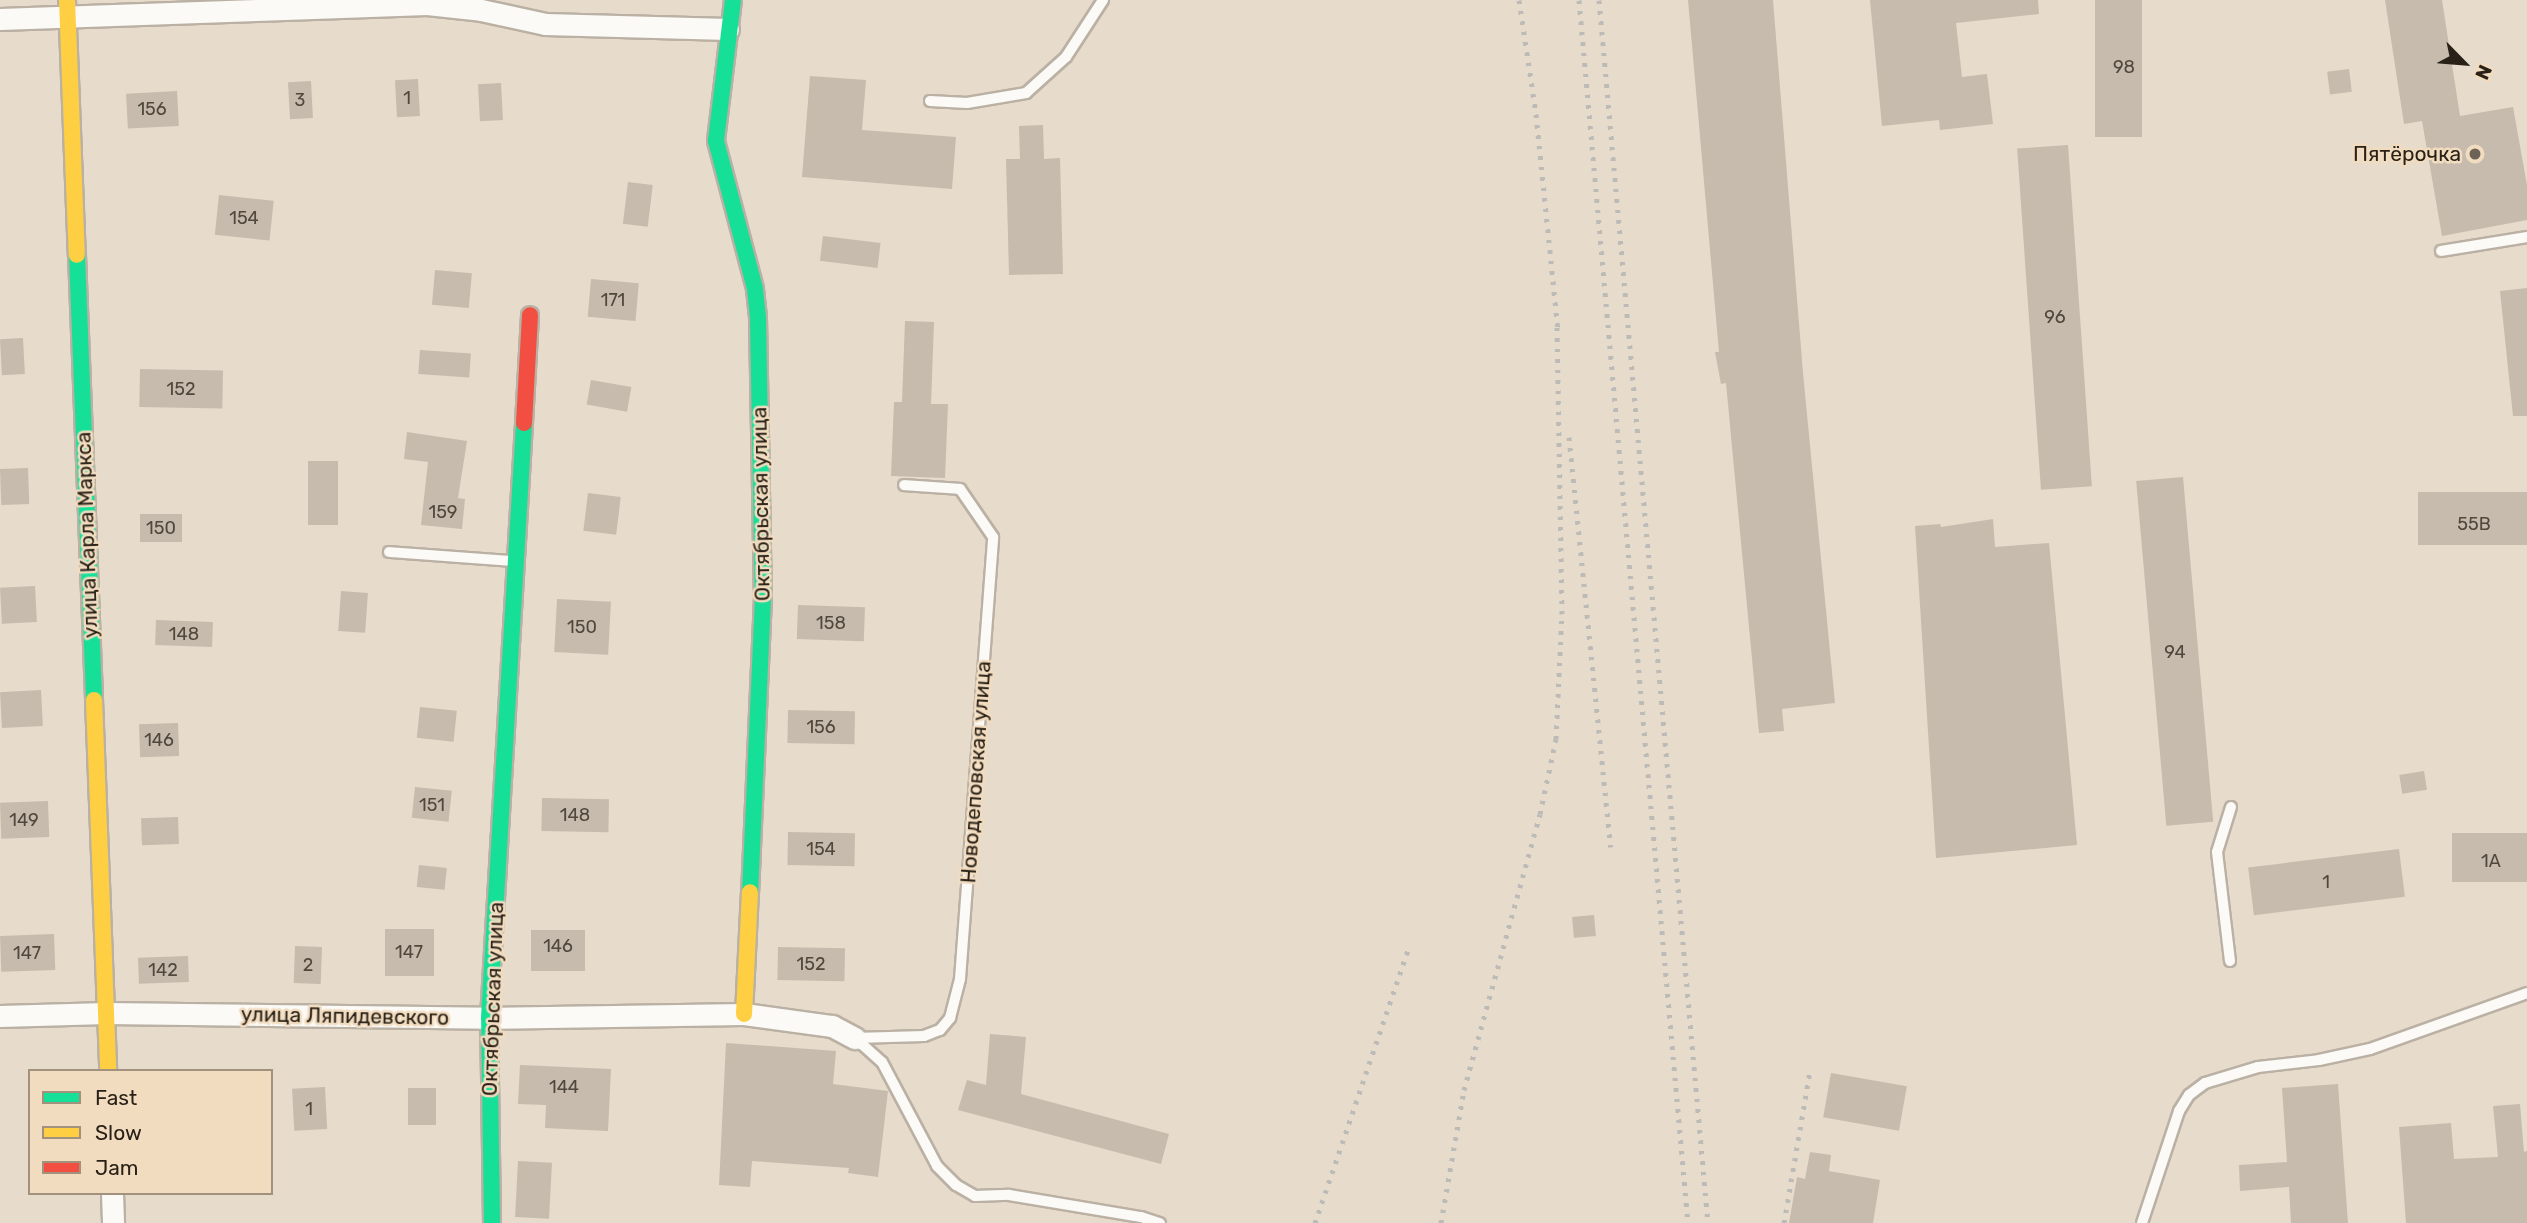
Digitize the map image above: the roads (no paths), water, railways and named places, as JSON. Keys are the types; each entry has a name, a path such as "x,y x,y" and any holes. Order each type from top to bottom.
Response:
{"street":[{"name":"Октябрьская улица","path":"733,0 716,141 755,289 758,318 762,583 744,1014"},
{"path":"0,19 67,8 428,4 481,10 545,24 728,29"},
{"name":"улица Карла Маркса","path":"67,8 108,1069"},
{"name":"Октябрьская улица","path":"492,1223 489,1018 530,315"},
{"name":"улица Ляпидевского","path":"0,1016 106,1013 489,1018 744,1014 822,1024 855,1038"},
{"path":"112,1195 113,1223"}],"lane":[{"path":"930,101 967,103 1026,93 1066,57 1103,0"},
{"path":"2441,251 2527,237"},
{"name":"Новодеповская улица","path":"855,1038 924,1036 940,1030 952,1011 960,979 993,537 960,489 904,485"},
{"path":"389,552 515,561"},
{"path":"2230,961 2217,852 2231,807"},
{"path":"2142,1223 2179,1111 2189,1095 2205,1083 2258,1067 2319,1060 2370,1049 2527,993"},
{"path":"855,1038 882,1062 937,1166 956,1185 975,1196 1009,1195 1141,1217 1160,1223"}],"railway":[{"path":"1519,0 1536,114 1558,329"},
{"path":"1579,0 1688,1223"},
{"path":"1599,0 1708,1223"},
{"path":"1441,1223 1464,1090 1540,814 1556,739 1562,614 1557,321"},
{"path":"1569,437 1611,847"},
{"path":"1315,1223 1408,950"},
{"path":"1784,1223 1810,1071"}],"place":[{"name":"Пятёрочка","path":"2475,154"}]}
